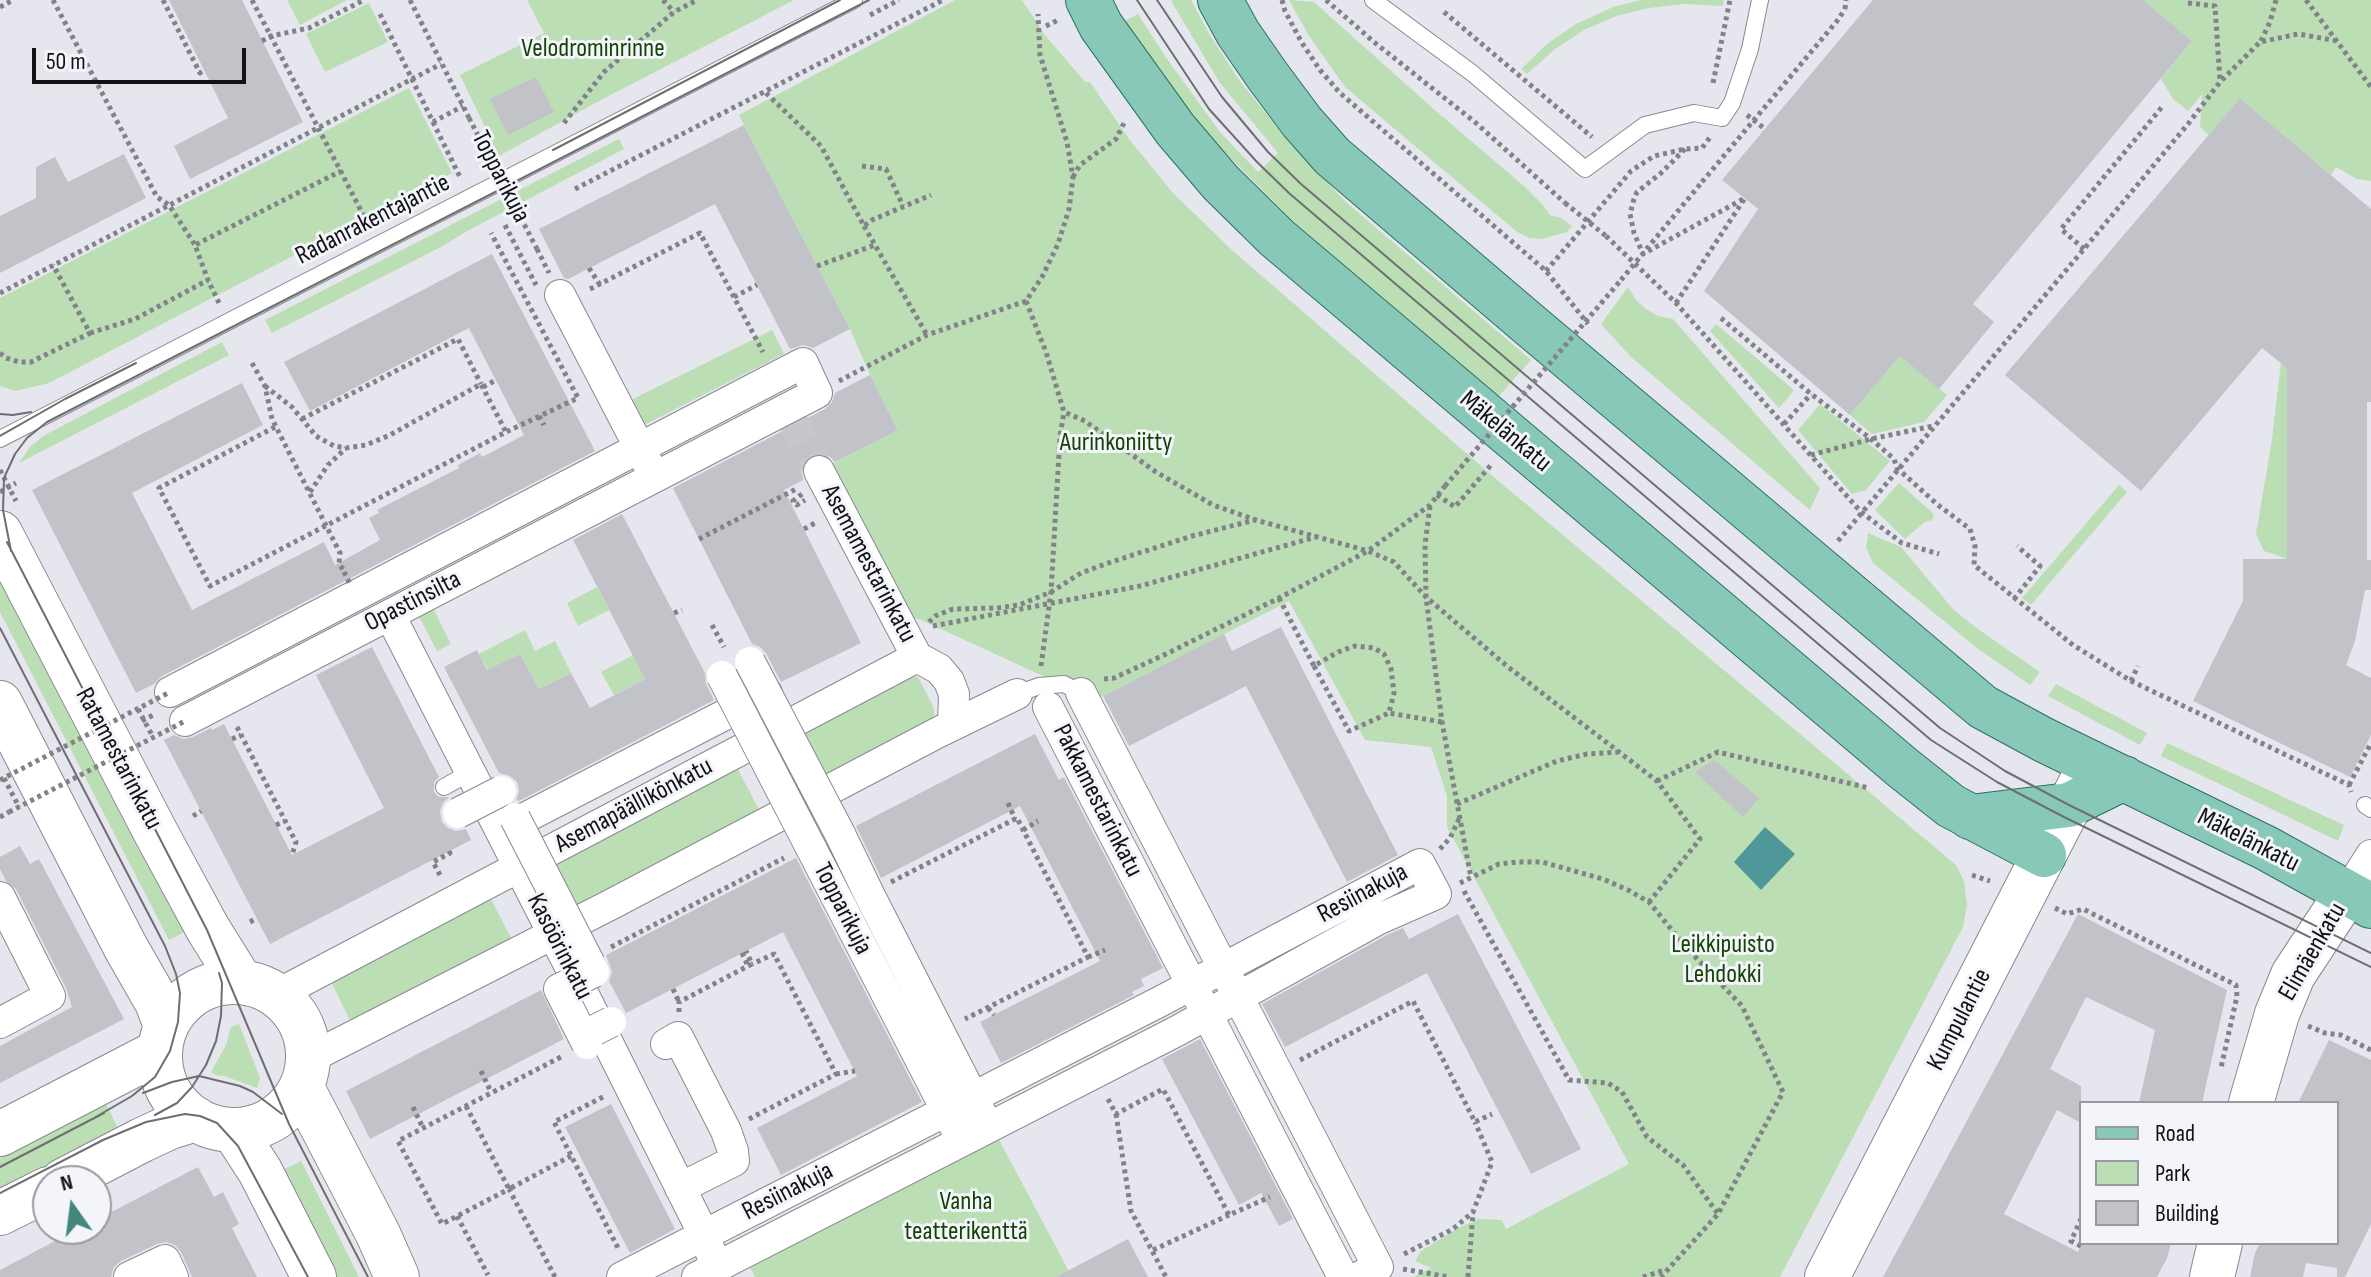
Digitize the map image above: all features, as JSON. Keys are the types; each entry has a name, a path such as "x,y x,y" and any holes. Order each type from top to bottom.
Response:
{"main road":[{"name":"Mäkelänkatu","path":"1088,0 1101,26 1175,129 1221,183 1277,238 1891,758 1951,806 2044,855"},
{"name":"Mäkelänkatu","path":"1220,0 1267,75 1332,156 1983,707 2266,848 2359,899"},
{"path":"1970,817 2069,805"}],"street":[{"path":"562,299 662,473"},
{"path":"789,370 817,393"},
{"name":"Opastinsilta","path":"220,688 327,610 789,370"},
{"name":"Opastinsilta","path":"182,703 220,688 327,656 625,492 789,412 817,393"},
{"path":"610,464 625,492"},
{"name":"Asemamestarinkatu","path":"819,471 917,657"},
{"name":"Ratamestarinkatu","path":"0,533 208,929 259,988"},
{"name":"Kasöörinkatu","path":"390,578 402,613 471,772 680,1188 696,1239"},
{"path":"327,610 327,656"},
{"name":"Kasöörinkatu","path":"402,613 517,822 597,958 621,1024 594,1057"},
{"path":"917,657 939,669 949,681 954,694 953,725"},
{"name":"Asemapäällikönkatu","path":"259,988 519,867 917,657"},
{"name":"Topparikuja","path":"750,662 940,1032 960,1104 962,1141"},
{"name":"Topparikuja","path":"722,676 810,846 960,1104 989,1127"},
{"path":"517,822 767,693"},
{"path":"305,1074 553,934 953,725 1050,693"},
{"name":"Pakkamestarinkatu","path":"1050,693 1134,794 1168,850 1178,879 1361,1234 1368,1272"},
{"name":"Pakkamestarinkatu","path":"1050,693 1102,810 1343,1277"},
{"path":"0,703 157,1002 163,1038 161,1068 166,1084 177,1103 215,1125 260,1171 314,1277"},
{"path":"772,774 801,759"},
{"name":"Kumpulantie","path":"1827,1277 2069,805 2108,770"},
{"path":"451,800 501,791"},
{"path":"1102,810 1134,794"},
{"path":"810,846 839,832"},
{"path":"2359,899 2371,855"},
{"name":"Resiinakuja","path":"628,1275 1420,864 1436,894 1379,919 1177,1031 766,1242 723,1271"},
{"name":"Pakkamestarinkatu","path":"1145,895 1178,879"},
{"path":"0,897 50,996 0,1023"},
{"name":"Elimäenkatu","path":"2252,1101 2277,1014 2293,975 2359,899"},
{"name":"Kasöörinkatu","path":"597,958 559,989 696,1239 723,1271"},
{"path":"0,1134 163,1038 186,999 202,989 222,983 259,988 293,1011 306,1038 305,1074 295,1100 276,1118 255,1127 170,1127 94,1165"},
{"path":"672,1040 726,1131 734,1161 758,1207"},
{"path":"1079,1043 1095,1073"},
{"path":"1246,1088 1278,1072"},
{"path":"305,1074 397,1277"},
{"path":"680,1188 734,1161"},
{"path":"0,1213 32,1197"},
{"path":"2212,1277 2220,1245"},
{"path":"129,1277 165,1260 173,1277"}],"lane":[{"name":"Radanrakentajantie","path":"0,439 854,0"},
{"path":"1373,0 1472,73 1585,169 1645,125 1694,113 1722,118 1732,103 1750,49 1760,0"},
{"path":"451,800 471,772"}],"path":[{"path":"0,7 13,0"},
{"path":"53,0 157,197 169,205 195,245 219,303"},
{"path":"163,0 200,73 204,70"},
{"path":"252,0 369,227"},
{"path":"262,41 271,36 309,28 364,0"},
{"name":"Topparikuja","path":"410,0 537,249"},
{"path":"663,0 674,12"},
{"path":"557,132 604,72 674,12 697,0"},
{"path":"575,189 943,0"},
{"path":"1282,0 1302,43 1340,93 1546,271 1631,171 1654,156 1685,149 1637,192 1634,199 1630,214 1643,254"},
{"path":"1326,0 1476,123 1606,236 1676,303 1861,512 1902,543 1939,554"},
{"path":"1730,0 1711,92 1732,103 1765,129"},
{"path":"1026,301 1046,352 1064,412 1050,602 1050,693 1114,678 1166,654 1368,551 1430,505 1837,21 1845,9 1846,0"},
{"path":"1837,542 2220,82 2260,42 2276,0"},
{"path":"2306,0 2371,87"},
{"path":"2188,3 2215,6 2220,82"},
{"path":"1444,12 1591,138 1597,133"},
{"name":"Topparikuja","path":"380,14 433,122 463,106"},
{"path":"817,393 927,335 1026,301 1042,277 1058,244 1069,209 1073,177 1067,142 1040,55 1038,14"},
{"path":"2260,42 2298,34 2338,41"},
{"path":"0,293 441,64"},
{"path":"766,93 821,146 927,335"},
{"path":"2084,249 2061,229 2162,107"},
{"path":"1073,177 1080,165 1116,139 1126,120"},
{"path":"433,122 462,180"},
{"path":"862,166 886,169 903,206"},
{"path":"195,245 341,171"},
{"path":"864,226 931,195"},
{"path":"1643,254 1745,198 1676,303"},
{"path":"505,225 519,252"},
{"path":"275,427 159,488 210,586 468,456 506,432 578,398 491,233"},
{"path":"562,299 600,285 700,233 734,297 789,370"},
{"path":"817,266 875,245"},
{"path":"53,265 90,333"},
{"path":"589,268 600,285"},
{"path":"0,353 19,362 31,362 90,333 135,319 208,280"},
{"path":"734,297 757,285"},
{"path":"1721,318 1811,394 1871,439 1894,459 1897,468 1970,529 1975,546 1974,565 2073,645 2131,681 2349,785 2363,803"},
{"path":"302,419 458,339 506,432"},
{"path":"252,363 265,386 275,427 340,553"},
{"path":"265,386 292,407 316,436 334,446 346,448 366,445 390,435 496,380"},
{"path":"1784,424 1811,394"},
{"path":"1064,412 1085,421 1156,472 1213,505 1368,551 1394,562 1426,597 1508,667 1657,781 1700,839 1649,902"},
{"path":"539,416 544,425"},
{"path":"1811,455 1934,426"},
{"path":"309,493 328,465 346,448"},
{"path":"1437,495 1455,507 1491,465"},
{"path":"0,470 8,488"},
{"path":"0,492 16,483"},
{"path":"699,539 791,492"},
{"path":"1430,505 1425,545 1426,597 1442,722 1471,878 1499,864 1542,862 1603,879 1649,902 1684,945 1742,1006 1783,1092 1718,1214 1661,1277"},
{"path":"1256,520 1140,552 1081,573 1051,592 1019,605 953,609 935,616 924,628 1140,586 1316,537"},
{"path":"2014,599 2040,566 2017,546"},
{"path":"344,572 350,584"},
{"path":"1279,598 1349,731 1389,713 1442,722"},
{"path":"674,613 682,610"},
{"path":"1314,666 1355,646 1374,648 1384,654 1391,669 1394,693 1389,713"},
{"path":"1166,654 1170,662"},
{"path":"2131,681 2138,666"},
{"path":"220,688 296,842 292,855"},
{"path":"19,807 2,779 138,709 182,703"},
{"path":"0,817 153,737 182,703"},
{"path":"138,709 153,737"},
{"path":"232,739 241,735"},
{"path":"2349,785 2371,743"},
{"path":"1457,804 1557,761 1587,754 1620,752"},
{"path":"1657,781 1718,752 1870,789"},
{"path":"1008,803 1088,957"},
{"path":"193,816 201,811"},
{"path":"869,894 1015,819"},
{"path":"276,825 285,821"},
{"path":"1023,830 1038,821"},
{"path":"597,958 810,846"},
{"path":"440,875 433,862 449,851"},
{"path":"1460,883 1569,1080 1608,1083 1622,1092 1647,1137 1683,1165 1718,1214"},
{"path":"2067,914 2083,909 2236,985 2237,996 2220,1073"},
{"path":"250,922 257,918"},
{"path":"940,1032 1105,950"},
{"path":"744,952 750,965"},
{"path":"679,1002 774,954 836,1074"},
{"path":"2191,971 2196,966"},
{"path":"672,1040 679,1002 673,989"},
{"path":"1278,1072 1413,1001 1492,1162 1473,1212 1468,1277"},
{"path":"988,1008 994,1015"},
{"path":"2277,1014 2325,1033 2341,1035 2371,1050"},
{"path":"571,1156 442,1224 398,1141 492,1092 594,1057"},
{"path":"594,1057 554,1122 628,1275"},
{"path":"481,1071 492,1092"},
{"path":"726,1131 836,1074 855,1071"},
{"path":"1116,1114 1163,1089 1229,1215"},
{"path":"1110,1103 1116,1114 1131,1211 1166,1277"},
{"path":"466,1106 555,1277"},
{"path":"413,1107 423,1128"},
{"path":"1475,1122 1492,1114"},
{"path":"581,1175 588,1171"},
{"path":"1153,1250 1274,1195"},
{"path":"1368,1272 1453,1229 1473,1212"},
{"path":"457,1216 488,1275"},
{"path":"2079,1223 2071,1241 2079,1245"},
{"path":"1643,1277 1669,1269"},
{"path":"1368,1272 1417,1271 1449,1277"}],"green space":[{"path":"287,0 347,0 300,25"},
{"name":"Velodrominrinne","path":"527,0 794,0 499,156 460,75 544,33"},
{"name":"Aurinkoniitty","path":"955,0 1022,0 1045,35 1085,82 1090,82 1129,139 1173,193 1233,251 1488,472 1956,865 1964,881 1967,905 1963,927 1780,1277 1413,1277 1431,1268 1415,1261 1421,1251 1458,1228 1478,1219 1502,1220 1506,1229 1629,1164 1447,827 1447,796 1431,747 1365,740 1289,601 1095,700 919,619 909,618 830,465 898,429 739,115"},
{"path":"1173,0 1191,0 1239,80 1289,142 1347,203 1531,360 1497,398 1294,222 1192,119 1123,22 1138,14 1220,132 1258,172 1278,153 1220,83"},
{"path":"1289,0 1314,2 1524,186 1550,215 1572,226 1567,232 1542,239 1529,238 1517,232 1345,87 1309,36"},
{"path":"1641,0 1724,0 1723,6 1686,4 1616,16 1584,30 1554,50 1527,74 1521,69 1547,44 1576,24 1613,7"},
{"path":"2143,0 2371,0 2371,181 2357,179 2336,167 2331,175 2240,98 2209,135 2200,127 2202,94 2188,111 2173,99 2161,79 2192,41"},
{"path":"369,3 388,42 325,72 306,34"},
{"path":"409,88 452,173 49,383 16,391 0,386 0,298"},
{"path":"619,139 624,149 441,247 272,333 265,320"},
{"path":"1628,287 1646,309 1673,319 1820,488 1810,510 1630,356 1601,324"},
{"path":"1716,324 1794,390 1779,408 1710,331"},
{"path":"772,330 784,354 642,426 629,401"},
{"path":"222,342 229,355 19,463 29,448 43,436"},
{"path":"2287,353 2287,559 2264,551 2256,534 2282,354"},
{"path":"1900,356 1947,395 1924,422 1872,434 1850,415"},
{"path":"1820,404 1890,461 1866,490 1852,494 1798,430"},
{"path":"1899,483 1934,514 1932,520 1905,539 1875,510"},
{"path":"2119,485 2127,492 2031,605 2022,598"},
{"path":"1868,533 1901,547 1953,609 2040,672 2030,685 1977,648 1873,563 1866,548"},
{"path":"0,554 193,928 169,940 0,612"},
{"path":"597,587 609,610 578,626 567,603"},
{"path":"430,602 451,644 437,651 415,609"},
{"path":"525,630 535,651 555,641 571,673 539,689 520,654 488,670 479,654"},
{"path":"633,655 645,679 614,695 601,672"},
{"path":"918,677 934,708 935,723 826,780 800,730 901,678"},
{"path":"2056,684 2147,733 2140,745 2048,696"},
{"path":"2167,743 2344,825 2338,841 2161,756"},
{"path":"735,764 762,815 577,912 550,861"},
{"path":"490,897 513,942 352,1025 331,981"},
{"path":"239,1024 260,1078 257,1088 211,1072 226,1045 231,1027"},
{"path":"99,1089 123,1139 71,1165 32,1165 32,1185 0,1201 0,1156"},
{"name":"Vanha teatterikenttä","path":"996,1134 1072,1277 755,1277 747,1262"},
{"path":"301,1161 359,1277 330,1277 277,1173"}],"water":[{"path":"1765,827 1795,854 1761,890 1734,862"}],"building":[{"path":"169,0 242,0 303,122 190,179 174,146 228,118"},
{"path":"1873,0 2143,0 2192,41 1973,304 1994,322 1939,389 1900,356 1850,415 1704,291 1758,209 1722,180"},
{"path":"536,77 554,112 508,135 490,99"},
{"path":"2240,98 2371,209 2367,560 2371,560 2371,590 2365,590 2355,641 2346,665 2371,678 2371,735 2350,777 2193,701 2243,601 2243,559 2287,559 2287,368 2262,348 2141,491 2005,375"},
{"path":"744,125 850,329 813,348 803,345 790,349 715,204 568,279 564,278 539,229"},
{"path":"124,154 146,198 0,273 0,216 36,198 36,167 55,157 68,182"},
{"path":"492,254 595,451 162,676 136,693 32,490 242,383 263,425 132,493 192,610 324,542 335,565 380,540 369,518 379,513 377,510 459,468 458,465 480,453 482,457 524,435 469,328 310,411 284,362"},
{"path":"870,375 898,430 835,462 820,453 810,456 803,462 803,480 784,490 861,643 781,682 766,653 752,644 673,488 825,409 835,393"},
{"path":"622,514 705,673 706,684 714,700 516,800 519,791 517,782 499,773 444,667 477,650 487,670 520,654 539,689 571,673 590,708 645,679 573,540"},
{"path":"1281,627 1398,855 1347,882 1246,686 1129,746 1103,696 1224,634 1232,651"},
{"path":"372,647 439,777 434,782 434,792 439,797 449,797 440,811 442,822 456,831 466,829 471,840 270,944 164,740 174,735 183,739 193,737 224,724 292,855 384,808 316,675"},
{"path":"1035,734 1059,780 1064,777 1163,968 1141,979 1144,986 1132,992 1134,995 1001,1063 980,1022 1100,961 1020,806 881,878 856,826"},
{"path":"1714,760 1759,798 1743,817 1695,772"},
{"path":"20,846 30,864 39,859 124,1019 0,1083 0,1046 72,1007 66,988 16,889 6,881 0,869 0,857"},
{"path":"796,858 922,1102 781,1175 757,1128 857,1076 783,932 626,1013 609,981 612,972 606,955"},
{"path":"1458,914 1581,1149 1531,1174 1427,973 1285,1047 1262,1004 1387,935 1403,928 1409,939"},
{"path":"2078,914 2227,990 2202,1101 2139,1101 2155,1030 2086,997 2050,1069 2081,1086 2079,1122 2057,1110 2004,1214 2078,1252 2081,1245 2170,1245 2157,1277 1883,1277"},
{"path":"541,990 564,1039 370,1139 346,1091"},
{"path":"1200,1039 1293,1219 1279,1226 1261,1193 1239,1205 1162,1059"},
{"path":"2329,1040 2371,1060 2371,1224 2345,1277 2337,1277 2337,1268 2306,1263 2303,1277 2250,1277 2259,1245 2339,1245 2339,1101 2299,1101"},
{"path":"611,1104 675,1229 630,1253 565,1127"},
{"path":"198,1167 214,1197 223,1192 239,1224 232,1228 257,1277 192,1277 181,1252 175,1245 166,1242 121,1261 114,1267 111,1277 0,1277 0,1270 48,1245 112,1245 112,1212"},
{"path":"1128,1239 1148,1277 1056,1277"}],"tunnel":[{"path":"790,416 819,471"}],"tram line":[{"path":"553,150 840,0"},
{"path":"11,551 3,510 4,478 15,454 27,438 47,422 869,0"},
{"path":"1137,0 1209,109 1290,194 1931,740 1997,782 2064,817 2371,967"},
{"path":"1157,0 1222,97 1268,152 1301,184 1940,728 2005,771 2069,805 2371,953"},
{"path":"0,436 136,363"},
{"path":"0,414 31,412"},
{"path":"7,542 207,930 289,1124 368,1277"},
{"path":"0,628 165,946 180,993 178,1022 170,1051 155,1077 132,1096 94,1118"},
{"path":"155,1115 177,1103 206,1065 216,1041 221,1016 222,983 219,973"},
{"path":"143,1093 199,1076 240,1086 282,1114"},
{"path":"0,1167 104,1113"},
{"path":"0,1193 103,1140 146,1122 185,1114 200,1116 217,1123 238,1146 308,1277"}],"park label":[{"name":"Leikkipuisto Lehdokki","path":"1723,960"}]}
